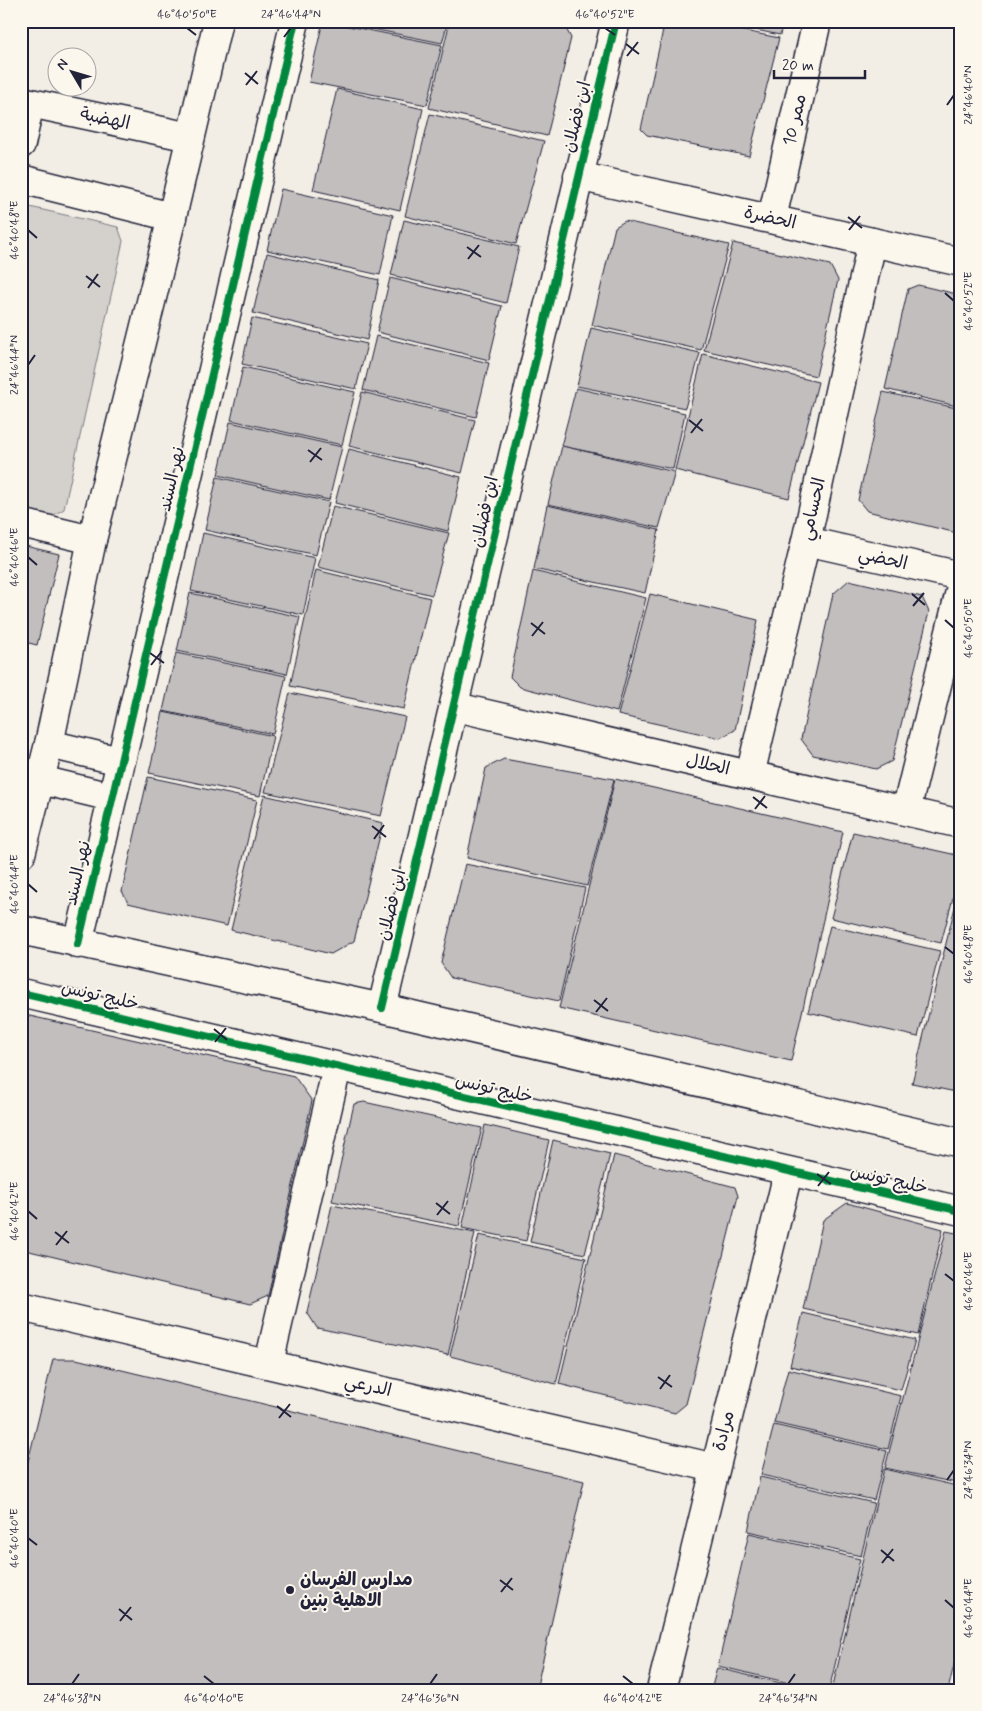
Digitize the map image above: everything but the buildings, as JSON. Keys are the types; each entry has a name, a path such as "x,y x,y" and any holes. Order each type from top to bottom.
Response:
{"street":[{"path":"21,854 41,780 92,540 172,217 218,21"},
{"name":"نهر السند","path":"78,944 111,797 295,21"},
{"name":"ابن فضلان","path":"382,1008 456,707 578,176 616,21"},
{"name":"ممر 10","path":"772,218 818,21"},
{"path":"21,144 26,102"},
{"name":"الهضبة","path":"26,102 190,138"},
{"name":"الحضرة","path":"578,176 772,218 961,262"},
{"path":"21,178 172,217"},
{"name":"الحسامي","path":"750,775 806,541 872,242"},
{"path":"21,523 92,540"},
{"name":"الحضي","path":"806,541 961,576"},
{"path":"906,811 961,587"},
{"name":"الحلال","path":"456,707 961,824"},
{"path":"49,744 120,761"},
{"path":"41,780 111,797"},
{"path":"21,930 78,944 382,1008 961,1143"},
{"name":"خليج تونس","path":"21,993 788,1173 961,1211"},
{"path":"269,1363 337,1067"},
{"name":"مرادة","path":"661,1690 788,1173"},
{"name":"الدرعي","path":"21,1307 715,1468"}],"shaded area":[{"path":"21,205 118,227 123,241 64,509 47,519 21,513"}],"cycle path":[{"path":"78,944 295,21"},
{"path":"382,1008 616,21"},
{"path":"21,993 961,1211"}],"place":[{"name":"مدارس الفرسان الاهلية بنين","path":"290,1590"}]}
